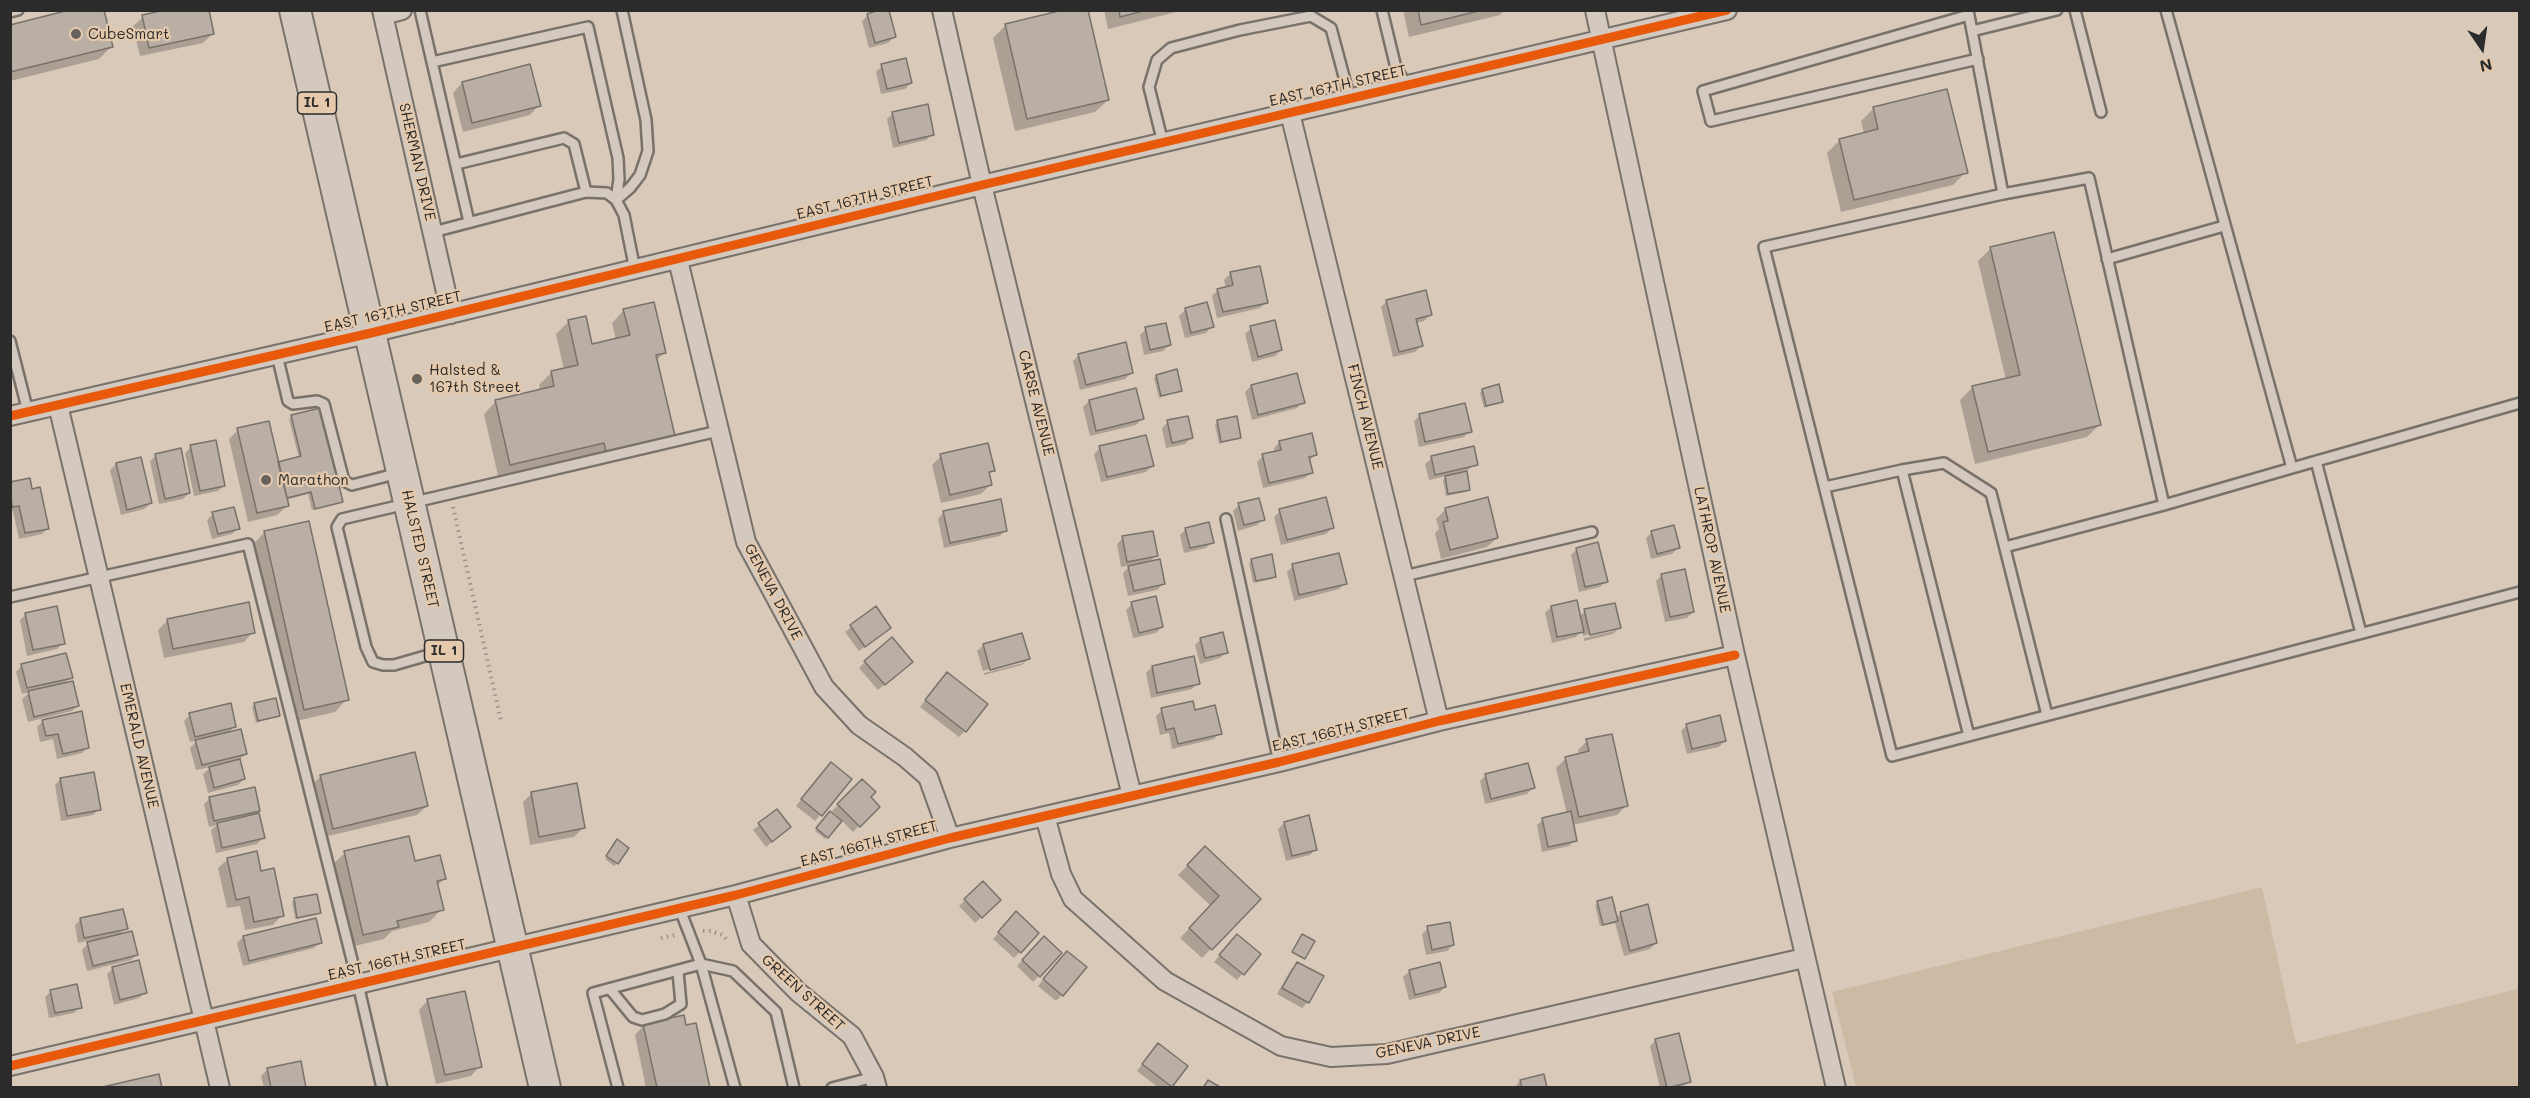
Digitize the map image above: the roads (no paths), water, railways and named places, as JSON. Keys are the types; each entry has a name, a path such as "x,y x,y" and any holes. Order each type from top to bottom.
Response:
{"main road":[{"name":"HALSTED STREET","path":"295,10 545,1088"}],"street":[{"path":"383,13 402,10"},
{"name":"CARSE AVENUE","path":"942,10 982,185 1132,796"},
{"name":"LATHROP AVENUE","path":"1595,10 1735,655 1836,1088"},
{"name":"EAST 167TH STREET","path":"19,414 452,314 982,185 1727,10"},
{"name":"SHERMAN DRIVE","path":"383,13 452,314"},
{"name":"FINCH AVENUE","path":"1290,113 1439,721"},
{"name":"GENEVA DRIVE","path":"678,260 746,542 824,687 859,725 905,757 928,777 950,838"},
{"name":"EMERALD AVENUE","path":"58,405 220,1088"},
{"name":"EAST 166TH STREET","path":"10,1066 513,948 736,894 950,838 1279,762 1439,721 1735,655"},
{"name":"GENEVA DRIVE","path":"1045,816 1061,874 1073,899 1165,981 1281,1046 1331,1057 1387,1054 1804,958"},
{"name":"GREEN STREET","path":"736,894 751,944 798,992 852,1036 875,1082"}],"lane":[{"path":"10,12 18,10"},
{"path":"420,10 469,222"},
{"path":"615,200 630,188 640,175 648,151 646,120 622,10"},
{"path":"1382,10 1396,68 1407,86"},
{"path":"1972,32 2057,10"},
{"path":"2074,10 2101,112"},
{"path":"2166,10 2292,468"},
{"path":"1978,59 1711,121 1703,91 1969,13 1972,32 1978,59 2003,194"},
{"path":"1163,142 1149,87 1156,60 1171,48 1240,30 1311,16 1331,28 1350,99"},
{"path":"432,62 588,27 618,158 619,179 615,200"},
{"path":"456,164 564,138 574,144 586,192"},
{"path":"2164,505 2089,178 2003,194 1764,247 1892,756 2520,592"},
{"path":"433,232 586,192 607,193 615,200 624,215 635,270"},
{"path":"2107,259 2224,226"},
{"path":"10,341 19,414"},
{"path":"277,354 288,401 293,404 317,401 324,404 344,481 352,485 403,472"},
{"path":"2005,547 2164,505 2520,403"},
{"path":"444,651 394,665 373,662 366,647 339,538 337,527 342,519 718,431"},
{"path":"2316,462 2361,633"},
{"path":"1825,487 1944,463 1991,493 2047,715"},
{"path":"1902,470 1969,736"},
{"path":"1226,519 1279,762"},
{"path":"1404,576 1592,532"},
{"path":"10,597 248,544 382,1088"},
{"path":"679,906 701,964 735,1088"},
{"path":"618,1088 593,993 701,964 733,971 776,1012 794,1088"},
{"path":"610,989 633,1017 642,1020 665,1014 681,1004 678,972"},
{"path":"832,1088 875,1082"}],"place":[{"name":"CubeSmart","path":"76,34"},
{"name":"Halsted & 167th Street","path":"417,379"},
{"name":"Marathon","path":"266,480"}]}
